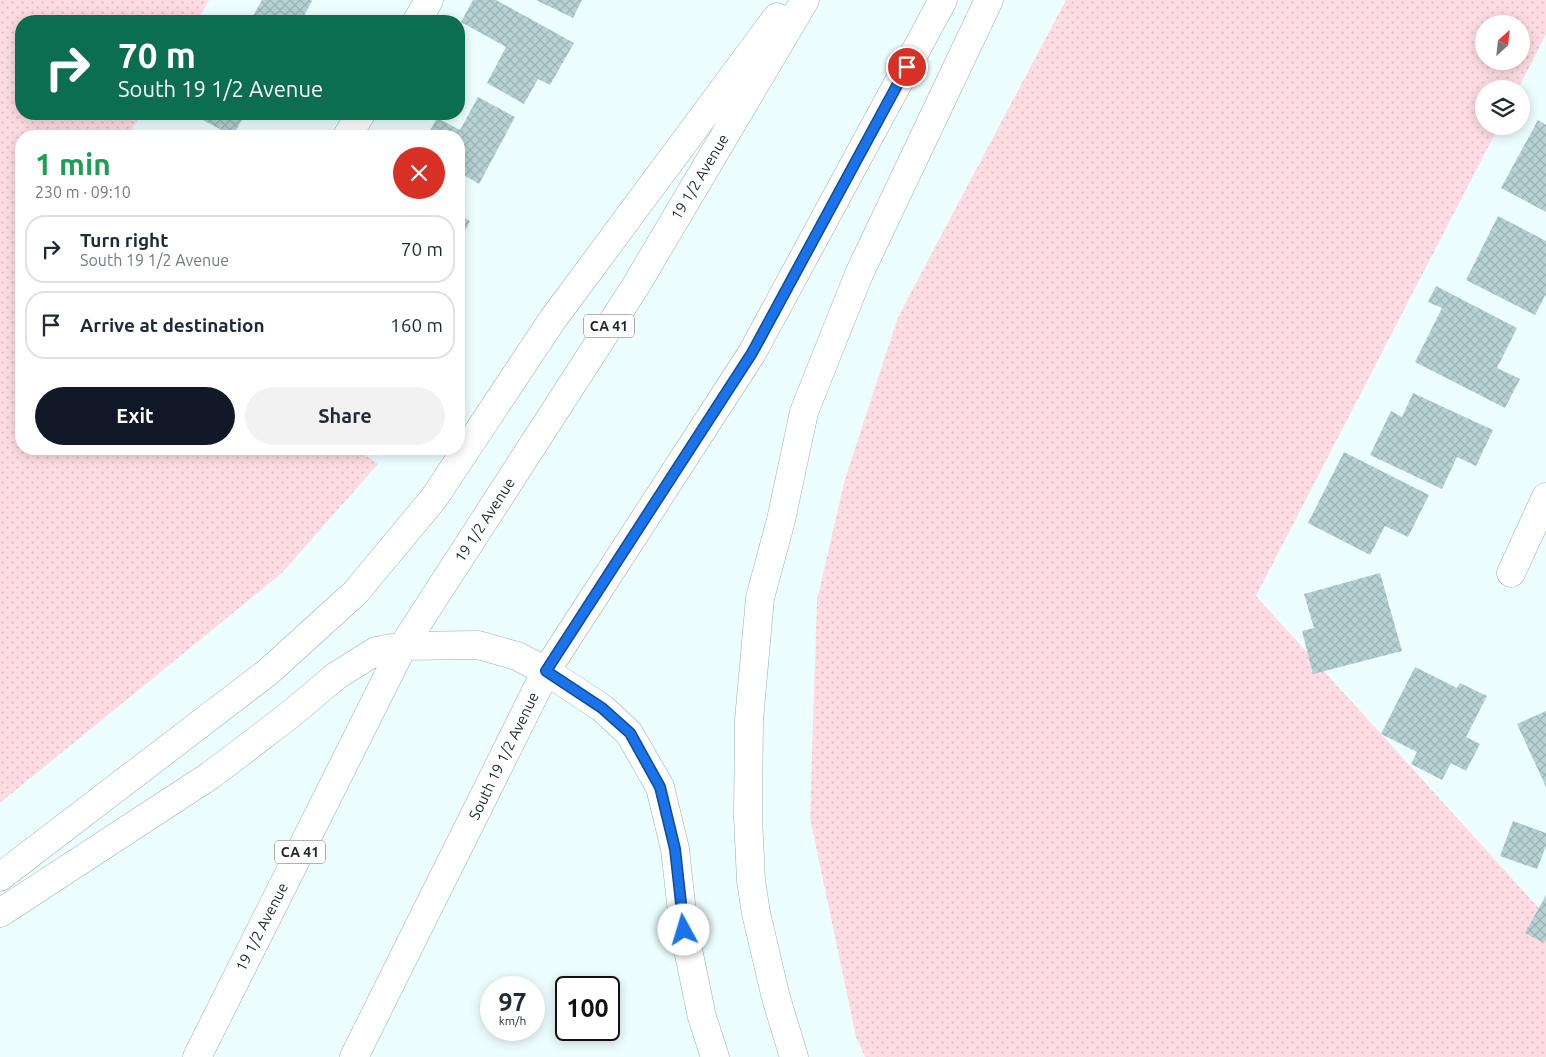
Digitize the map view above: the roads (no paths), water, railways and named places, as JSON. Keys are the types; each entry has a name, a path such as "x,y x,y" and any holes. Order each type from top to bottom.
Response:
{"main road":[{"path":"420,15 429,0"},
{"path":"465,451 553,319 790,0"},
{"name":"19 1/2 Avenue","path":"197,1057 404,646 635,287 805,0"},
{"name":"South 19 1/2 Avenue","path":"354,1057 546,671 752,353 943,0"},
{"path":"794,1057 776,998 756,913 751,881 748,816 749,720 760,598 780,520 804,412 859,274 989,0"},
{"path":"0,877 268,672 355,593 434,498 463,455"},
{"path":"1511,573 1546,497"},
{"path":"0,913 212,775 291,714 336,676 376,651 404,646 478,645 517,656 546,671 602,708 630,733 660,787 675,849 684,930 702,1017 715,1057"}]}
